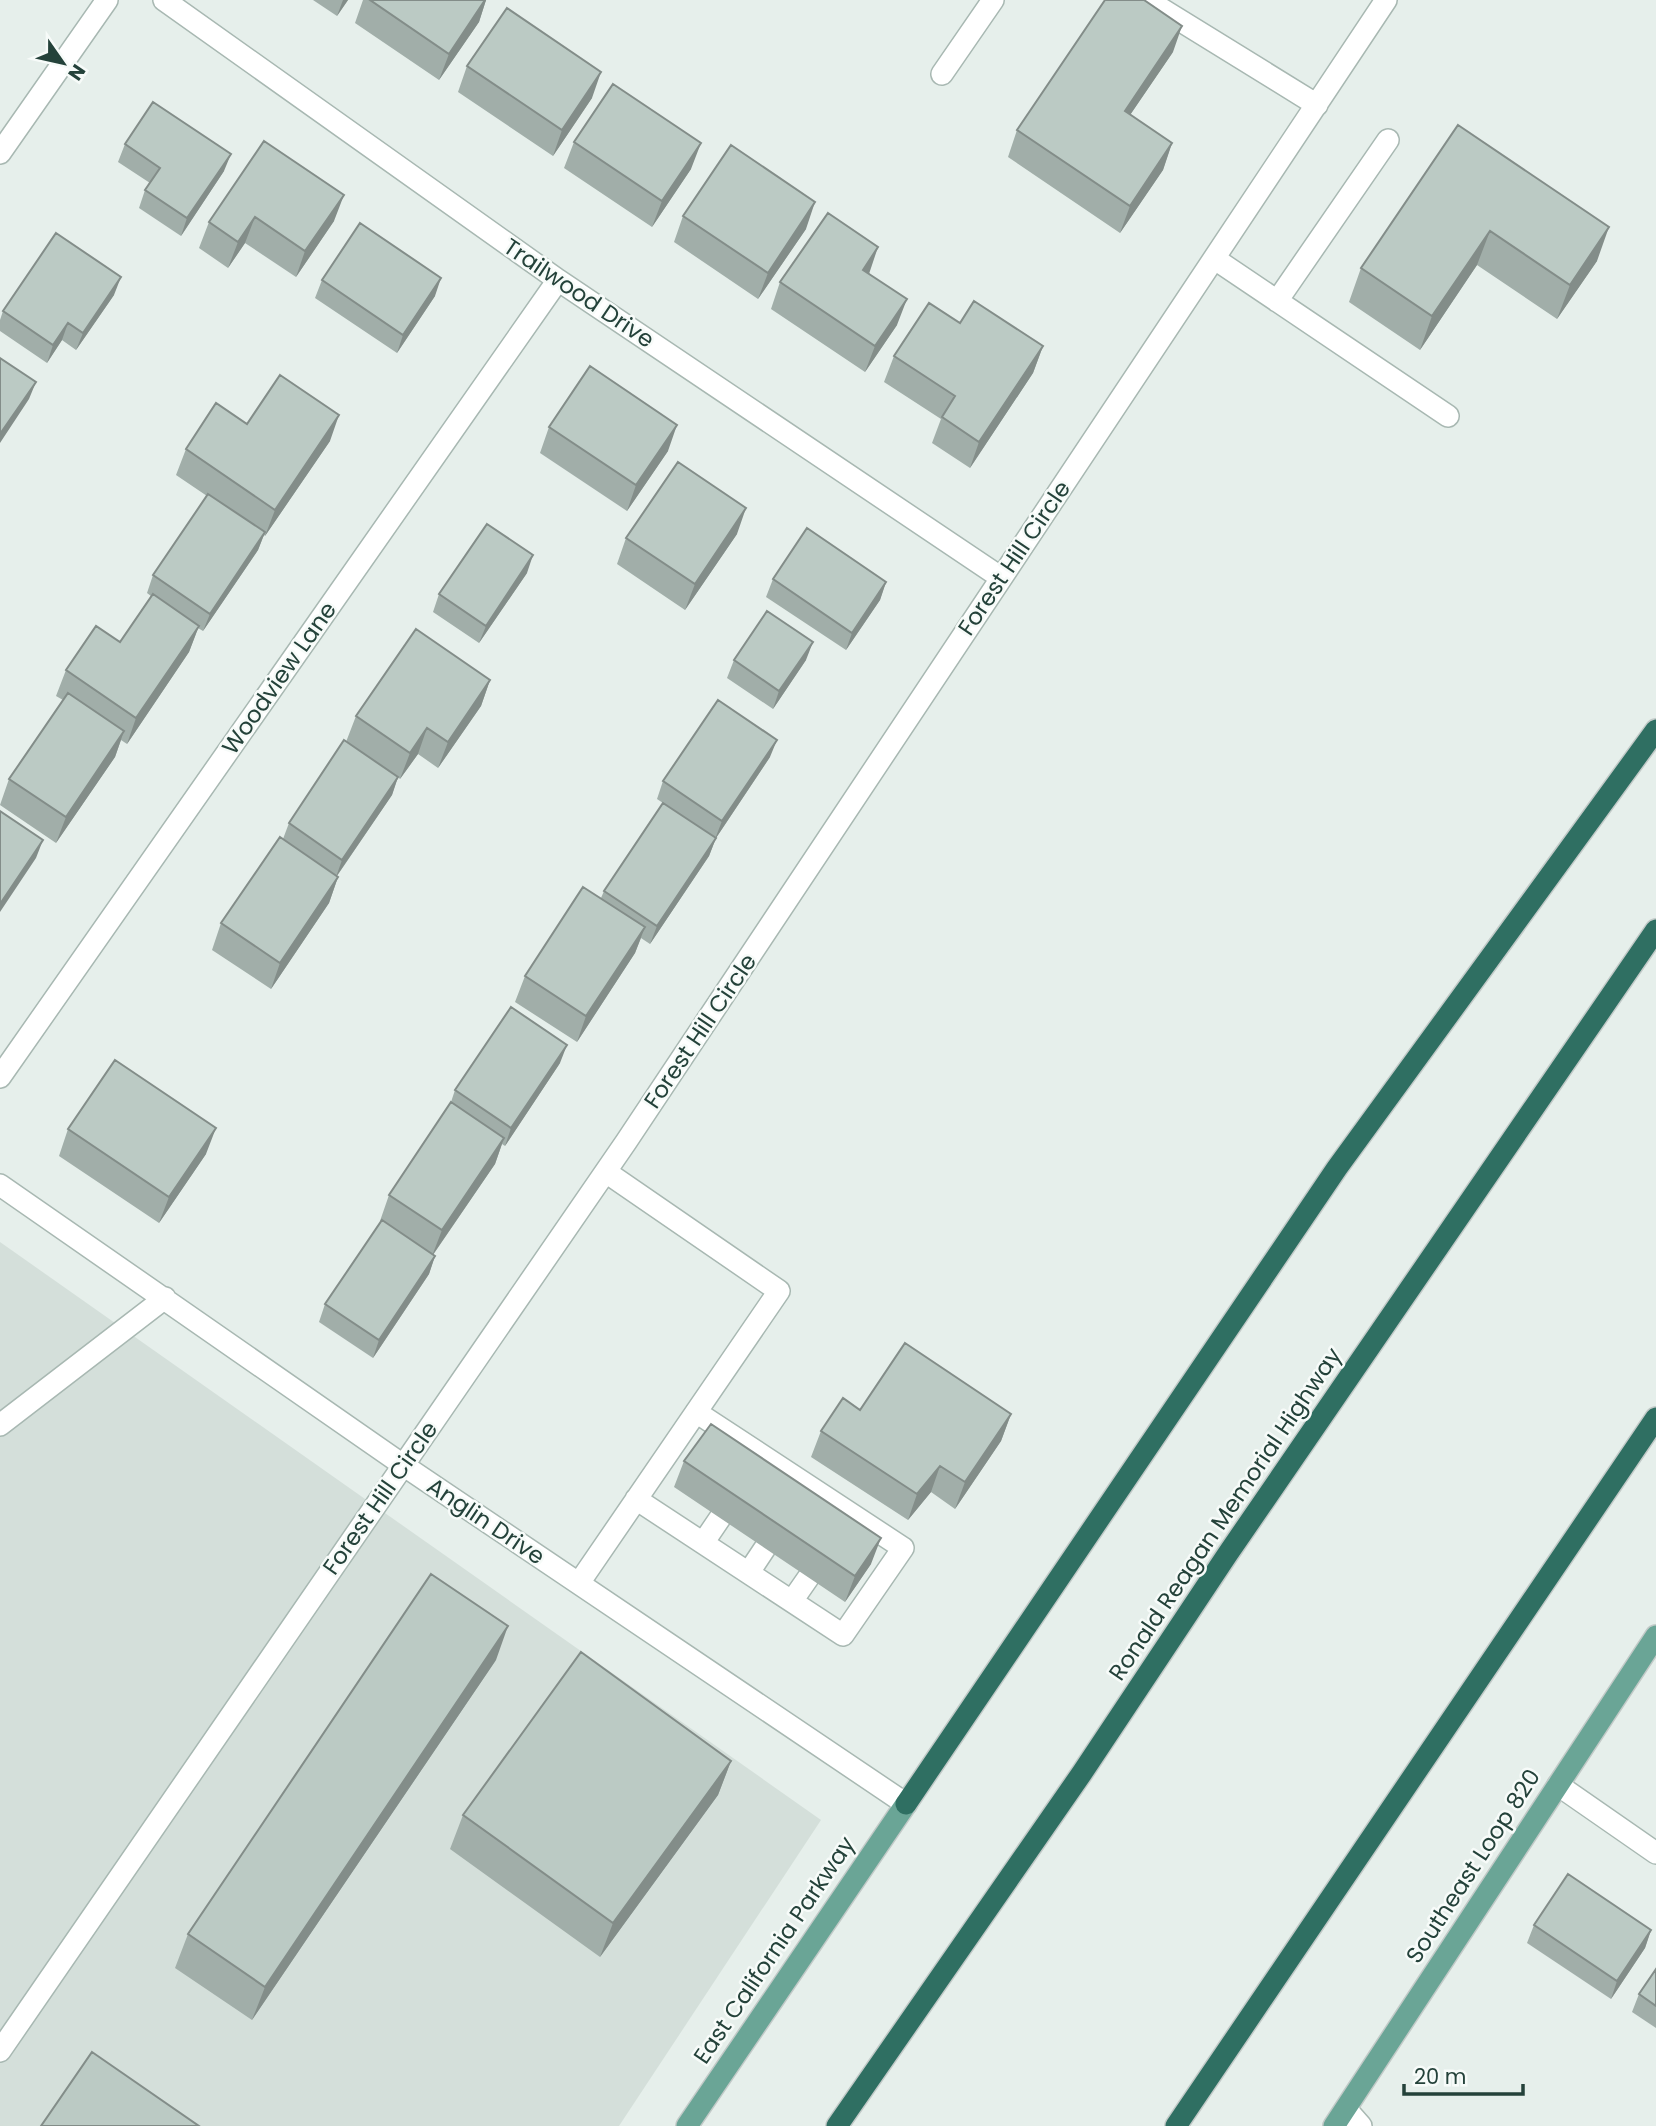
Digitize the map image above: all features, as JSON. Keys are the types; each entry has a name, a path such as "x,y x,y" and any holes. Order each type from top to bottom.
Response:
{"highway":[{"path":"906,1804 1337,1168 1656,730"},
{"name":"Ronald Reagan Memorial Highway","path":"837,2126 1082,1773 1227,1555 1656,930"},
{"path":"1176,2126 1656,1418"}],"main road":[{"name":"Southeast Loop 820","path":"1340,2117 1656,1636"},
{"name":"East California Parkway","path":"687,2126 906,1804"}],"street":[{"path":"0,153 107,0"},
{"name":"Trailwood Drive","path":"164,0 558,280 1000,577"},
{"path":"942,74 993,0"},
{"path":"1147,0 1317,106"},
{"name":"Forest Hill Circle","path":"0,2051 606,1172 1386,0"},
{"path":"1277,301 1388,140"},
{"path":"1214,258 1448,416"},
{"name":"Woodview Lane","path":"0,1077 558,280"},
{"path":"579,1583 779,1291 606,1172"},
{"name":"Anglin Drive","path":"0,1185 403,1465 906,1804"},
{"path":"0,1425 164,1298"},
{"path":"636,1499 843,1635 902,1548 846,1522 757,1464 696,1412"},
{"path":"703,1543 720,1518"},
{"path":"749,1573 765,1548"},
{"path":"792,1601 808,1578"},
{"path":"1558,1785 1656,1853"},
{"path":"1340,2117 1361,2126"}],"shaded area":[{"path":"0,1242 821,1820 619,2126 0,2126"}],"building":[{"path":"370,0 485,0 449,54"},
{"path":"1105,0 1144,0 1182,26 1125,111 1172,143 1130,206 1017,130"},
{"path":"507,8 601,72 562,130 467,66"},
{"path":"613,84 701,143 662,201 574,142"},
{"path":"153,102 231,154 187,218 145,190 160,168 125,144"},
{"path":"1458,125 1609,227 1570,285 1490,231 1432,316 1361,268"},
{"path":"264,141 344,195 305,251 255,217 238,242 209,222"},
{"path":"731,145 815,202 768,273 683,216"},
{"path":"828,213 878,247 863,270 907,299 875,346 780,282"},
{"path":"360,223 441,278 403,335 322,280"},
{"path":"56,233 121,277 83,333 68,323 53,345 3,311"},
{"path":"974,301 1043,346 979,442 942,417 955,396 894,356 929,303 960,323"},
{"path":"0,358 36,382 0,434"},
{"path":"590,366 677,425 636,485 549,427"},
{"path":"280,375 339,415 275,510 186,449 216,403 247,424"},
{"path":"678,462 746,508 695,584 626,538"},
{"path":"208,494 265,532 210,614 153,575"},
{"path":"487,524 533,555 486,626 439,594"},
{"path":"807,528 886,582 852,633 773,579"},
{"path":"153,594 199,626 136,718 66,670 96,626 120,642"},
{"path":"767,611 813,642 779,691 734,660"},
{"path":"416,629 490,680 448,742 427,728 410,753 356,716"},
{"path":"68,693 124,731 66,817 9,779"},
{"path":"718,700 777,740 722,821 663,781"},
{"path":"344,740 398,777 342,860 289,823"},
{"path":"663,803 716,838 657,926 604,891"},
{"path":"0,811 43,840 0,904"},
{"path":"280,837 338,877 280,963 221,923"},
{"path":"583,887 645,927 586,1016 525,976"},
{"path":"511,1007 567,1045 511,1128 455,1090"},
{"path":"115,1060 216,1128 169,1197 68,1129"},
{"path":"451,1102 504,1138 442,1230 389,1195"},
{"path":"382,1220 435,1256 379,1340 325,1304"},
{"path":"905,1343 1011,1414 965,1482 940,1466 917,1494 821,1431 843,1398 860,1410"},
{"path":"711,1424 881,1538 855,1576 684,1461"},
{"path":"431,1574 508,1626 265,1987 188,1934"},
{"path":"581,1652 731,1761 613,1923 463,1815"},
{"path":"1568,1874 1651,1930 1617,1981 1534,1925"},
{"path":"1656,1969 1656,2006 1639,1994"},
{"path":"92,2052 199,2126 41,2126"}]}
